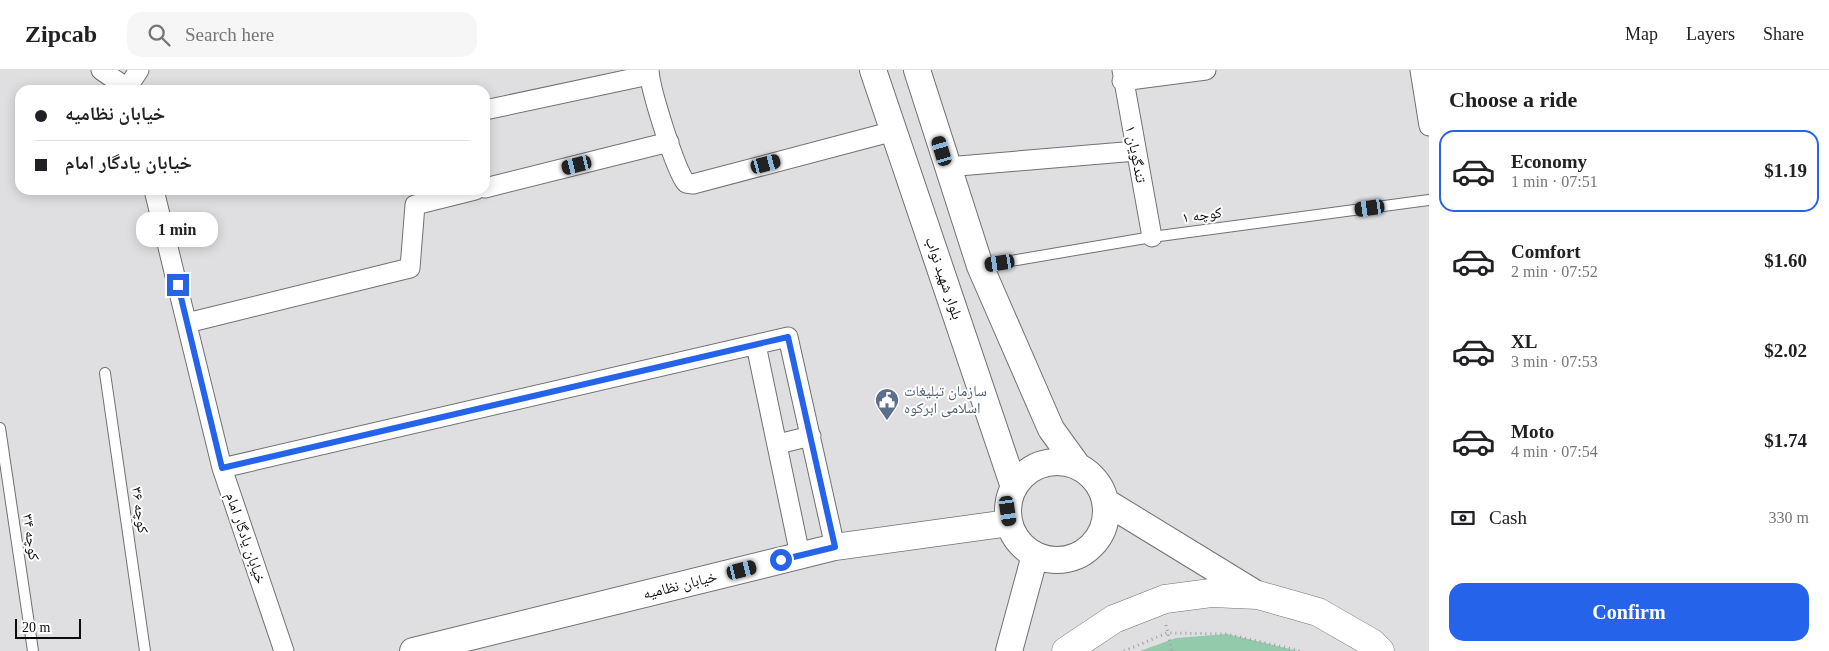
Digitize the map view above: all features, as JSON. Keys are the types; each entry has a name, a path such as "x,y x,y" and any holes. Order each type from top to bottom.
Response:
{"main road":[{"path":"1066,651 1114,619 1165,599 1211,593 1258,595 1318,612 1376,647 1403,651"}],"street":[{"path":"102,70 122,85"},
{"path":"130,85 139,70"},
{"name":"بلوار شهید نواب","path":"873,70 1014,487"},
{"path":"918,70 947,167 980,266 1051,429 1077,465 1096,480 1106,502 1106,520 1100,537 1088,551 1071,559 1053,560 1035,555 1016,539 1009,523 1009,499 1014,487 1025,473 1041,464 1059,462 1077,465"},
{"path":"1122,75 1206,70"},
{"path":"1420,70 1426,91 1429,126"},
{"path":"490,109 649,73 681,177 686,183 693,184 894,131"},
{"name":"تندگویان ۱","path":"1122,75 1152,237"},
{"path":"490,187 669,142"},
{"path":"947,167 1136,151"},
{"name":"خیابان یادگار امام","path":"155,195 222,468 284,651"},
{"path":"187,323 410,268 414,197 431,195"},
{"path":"222,468 788,337 835,547"},
{"path":"756,345 800,555"},
{"path":"778,444 811,436"},
{"path":"1106,502 1258,595"},
{"name":"خیابان نظامیه","path":"413,651 835,547 1009,523"},
{"path":"1009,651 1035,555"}],"lane":[{"name":"کوچه ۱","path":"980,266 1152,237 1429,200"},
{"name":"کوچه ۳۶","path":"105,373 145,651"},
{"name":"کوچه ۳۴","path":"0,428 33,651"}],"path":[{"path":"1124,651 1166,633 1227,634 1301,651"}],"green space":[{"path":"1227,634 1298,651 1140,651 1176,638"}],"place":[{"name":"سازمان تبلیغات اسلامی ابرکوه","path":"887,421"}],"route":[{"path":"178,285 222,468 788,337 835,547 781,560"}]}
